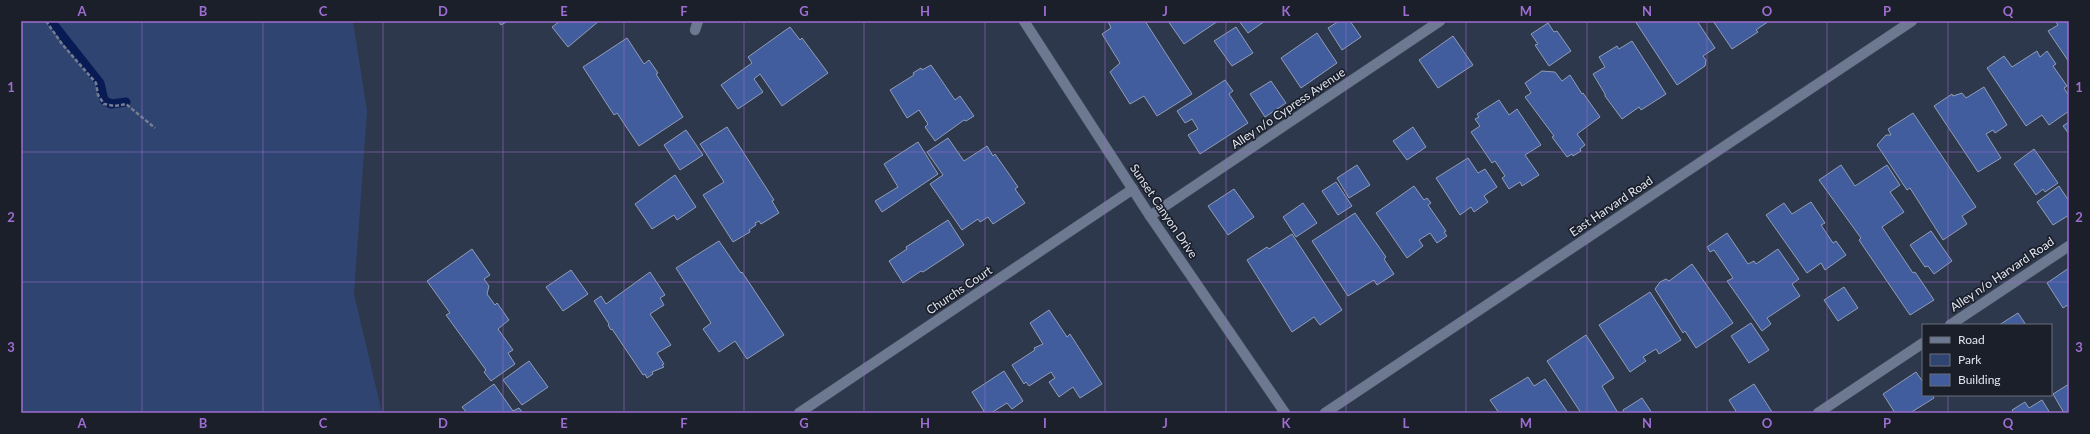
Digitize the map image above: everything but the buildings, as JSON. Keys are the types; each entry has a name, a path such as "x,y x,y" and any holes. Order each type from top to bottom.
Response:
{"street":[{"name":"Sunset Canyon Drive","path":"1024,21 1132,189 1285,413"},
{"name":"Alley n/o Cypress Avenue","path":"1150,216 1440,21"},
{"name":"East Harvard Road","path":"1325,413 1912,21"},
{"name":"Churchs Court","path":"799,413 1132,189"},
{"name":"Alley n/o Harvard Road","path":"1952,324 2069,246"},
{"path":"1818,413 1922,344"}],"path":[{"path":"46,21 62,44 96,84 98,94 104,104 115,106 126,104 155,128"}],"green space":[{"path":"21,21 353,21 367,111 354,294 382,413 21,413"}],"waterway":[{"path":"51,21 100,83 104,100 111,104 126,102"}]}
